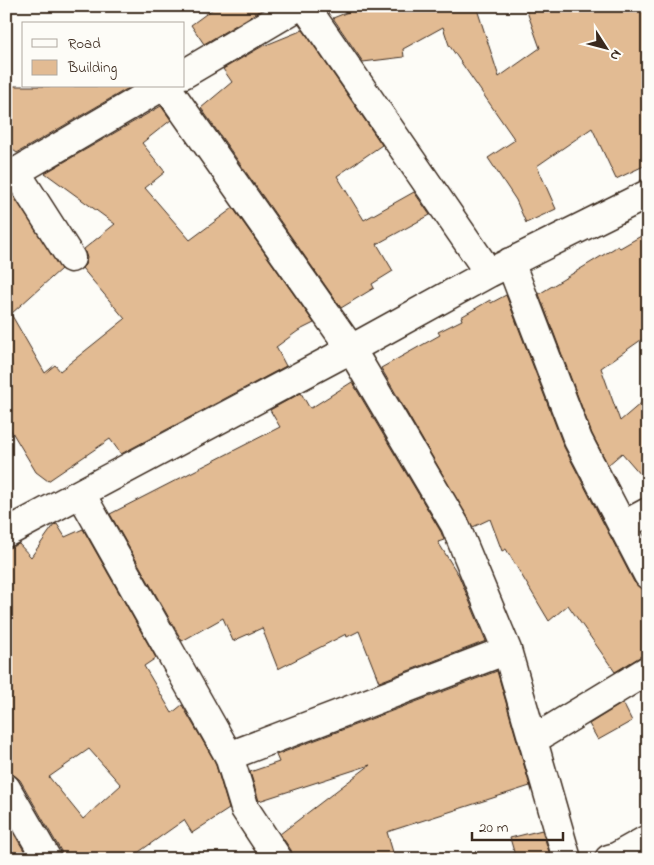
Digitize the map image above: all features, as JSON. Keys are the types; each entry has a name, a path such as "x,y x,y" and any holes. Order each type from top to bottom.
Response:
{"street":[{"path":"185,73 299,6"},
{"path":"305,6 499,268 578,440 648,575"},
{"path":"72,258 11,175 161,88"},
{"path":"165,88 351,349 455,525 507,650 567,859"},
{"path":"6,533 499,268 648,194"},
{"path":"81,494 229,756 245,809 278,859"},
{"path":"622,526 648,512"},
{"path":"229,756 507,650"},
{"path":"533,740 648,670"},
{"path":"6,788 46,859"},
{"path":"609,859 648,839"}],"building":[{"path":"217,6 268,6 204,44 191,25"},
{"path":"363,6 476,6 499,77 540,48 525,6 648,6 648,164 616,179 592,128 537,166 556,209 526,223 516,200 488,158 515,140 449,45 443,27 403,49 404,57 363,62 333,18"},
{"path":"303,30 382,145 337,176 364,220 414,192 430,215 377,244 393,271 372,284 374,288 341,308 201,108 232,82 223,69 261,47"},
{"path":"6,86 22,86 22,88 129,88 17,153 6,145"},
{"path":"161,106 171,120 142,143 165,172 145,188 190,240 233,208 314,323 298,331 276,347 286,366 121,454 110,439 48,481 36,472 6,422 6,194 11,192 61,269 11,314 45,373 55,365 60,371 125,319 82,268 87,258 84,249 115,224 45,173"},
{"path":"648,232 648,335 601,368 620,421 648,397 648,483 622,453 608,465 592,434 539,294 618,246 620,248"},
{"path":"506,295 564,447 634,582 640,588 648,591 648,652 615,672 568,605 549,621 506,549 502,551 490,519 473,527 381,368 440,335 438,332 462,320 461,317 490,300 491,303"},
{"path":"352,382 441,532 444,540 438,542 459,576 486,641 379,682 359,631 347,637 346,634 278,669 262,628 233,641 223,618 182,641 110,514 280,427 270,410 301,393 311,408"},
{"path":"57,524 65,537 83,529 156,658 144,666 172,713 182,705 215,762 229,809 192,833 184,820 129,859 63,859 61,851 20,780 6,772 6,548 19,544 31,557 54,525","holes":["89,749 121,785 83,819 49,777"]},
{"path":"497,671 530,786 387,832 395,859 294,859 291,850 280,834 370,765 259,801 250,772 279,762 276,755"},
{"path":"623,703 632,721 598,740 589,724"},
{"path":"6,820 29,859 6,859"},
{"path":"542,830 550,855 536,859 516,859 510,838"}]}
